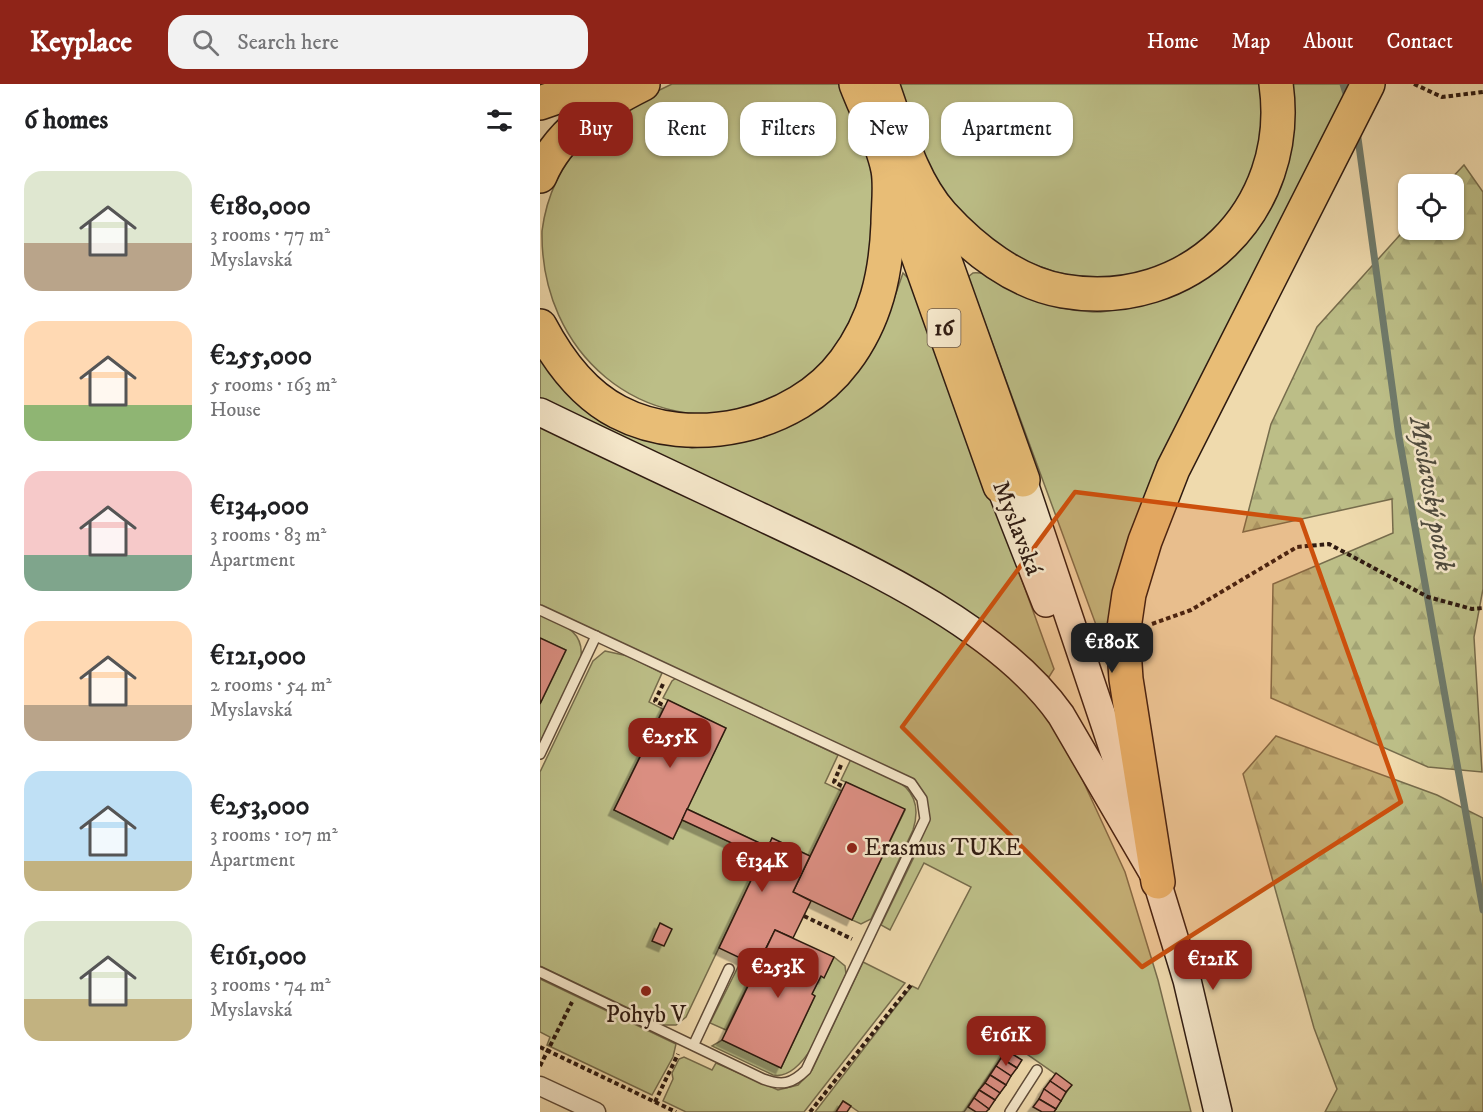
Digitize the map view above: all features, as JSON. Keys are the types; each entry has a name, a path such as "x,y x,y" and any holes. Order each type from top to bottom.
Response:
{"highway":[{"path":"540,104 595,84"},
{"path":"540,176 562,142 587,117 612,99 643,84"},
{"name":"16","path":"856,84 900,168"},
{"name":"16","path":"882,84 900,168"},
{"path":"900,168 972,243 1005,268 1033,282 1061,291 1093,295 1123,293 1171,279 1196,266 1221,247 1239,227 1258,196 1272,163 1279,122 1276,84"},
{"path":"1158,882 1126,679 1123,635 1127,603 1136,570 1169,478 1368,84"},
{"path":"540,326 563,364 581,385 617,412 636,420 676,429 696,430 733,427 766,419 800,401 834,374 866,327 883,280 900,168"},
{"name":"Myslavská","path":"900,168 1011,483"}],"street":[{"path":"540,412 889,579 1010,660 1047,694 1158,882"},
{"name":"Myslavská","path":"1011,483 1158,882 1188,980 1218,1112"},
{"path":"540,1086 596,1112"}],"lane":[{"path":"540,610 911,783 917,790 925,819 806,1070 795,1081 778,1084 540,972"},
{"path":"540,754 596,636"},
{"path":"689,1042 729,969"},
{"path":"1010,1112 1037,1070"}],"path":[{"path":"1414,84 1442,97 1483,92"},
{"path":"1123,635 1191,610 1297,547 1329,544 1428,597 1472,609 1483,608"},
{"path":"664,706 655,701 670,671"},
{"path":"844,787 834,782 846,753"},
{"path":"804,916 866,945"},
{"path":"810,1112 911,985"},
{"path":"540,1066 579,991"},
{"path":"655,1102 689,1042"},
{"path":"540,1047 676,1112"}],"highlighted area":[{"path":"1075,492 1301,520 1401,802 1142,967 902,727"}],"green space":[{"path":"672,84 840,84 848,105 848,156 867,156 876,192 877,216 866,275 855,312 839,342 816,369 772,401 757,408 715,414 675,411 638,398 606,377 579,349 559,315 546,275 542,231 557,179 572,156 633,156 633,104"},
{"path":"895,84 1261,84 1261,139 1256,165 1245,191 1218,228 1186,254 1150,271 1112,278 1073,276 1034,264 998,244 941,194 935,186 924,156 929,156 929,102 902,102"},
{"path":"1292,84 1350,84 1108,632 1099,633 968,277 973,273 988,275 1038,301 1061,308 1093,312 1134,306 1165,297 1193,284 1219,268 1241,248 1259,225 1274,199 1285,170 1292,138 1294,105"},
{"path":"1464,165 1483,192 1483,589 1474,637 1482,772 1428,767 1271,698 1273,584 1393,533 1392,499 1243,532 1271,424 1317,327 1398,237 1398,240 1464,240 1464,174 1455,174"},
{"path":"903,273 909,279 951,384 1054,669 1049,677 540,400 540,356 651,439 692,448 761,438 794,424 828,401 864,362 886,322"},
{"path":"540,423 884,588 971,644 1041,703 1078,770 1125,872 1158,980 1191,1112 1054,1112 1071,1085 1011,1043 964,1112 859,1112 843,1101 836,1112 815,1112 912,986 918,989 971,887 924,863 890,930 881,925 914,857 922,829 917,790 540,609"},
{"path":"540,614 570,629 575,634 579,640 581,657 540,743 540,704 566,650 540,638"},
{"path":"605,651 628,656 662,673 649,702 663,709 614,810 673,839 682,820 762,857 686,1017 676,1025 664,1025 540,966 540,772 593,661"},
{"path":"676,678 838,755 825,783 842,791 810,856 772,838 768,847 687,809 726,728 663,698"},
{"path":"1276,736 1437,795 1483,818 1483,1112 1325,1112 1337,1089 1314,1028 1243,774"},
{"path":"851,759 890,776 900,783 909,791 914,801 916,814 913,830 871,919 861,924 852,920 905,810 841,780"},
{"path":"834,957 845,966 846,974 818,1037 797,1066 786,1074 773,1075 712,1046 722,1040 781,1068 815,996 812,994"},
{"path":"742,959 757,966 726,1030 710,1023"},
{"path":"863,962 905,983 804,1112 686,1112 663,1101 673,1079 672,1073 679,1059 684,1057 712,1070 716,1063 778,1090 798,1085 812,1070"},
{"path":"540,979 676,1044 673,1057 652,1095 547,1045 550,1037 540,1032"}],"building":[{"path":"540,638 566,650 540,704"},
{"path":"668,700 726,728 673,839 614,810"},
{"path":"846,782 905,809 852,920 793,892"},
{"path":"687,809 768,847 772,838 810,856 793,892 811,901 793,938 775,930 757,966 719,948 762,857 682,820"},
{"path":"660,923 672,929 664,946 652,941"},
{"path":"775,930 834,957 824,978 821,976 812,994 815,996 781,1068 722,1040"},
{"path":"1006,1050 1022,1060 1017,1068 1001,1058"},
{"path":"1001,1058 1017,1068 1011,1076 996,1066"},
{"path":"996,1066 1011,1076 1006,1085 990,1075"},
{"path":"1056,1073 1072,1085 1066,1092 1050,1081"},
{"path":"990,1075 1006,1085 1000,1093 985,1083"},
{"path":"1050,1081 1066,1092 1061,1101 1044,1089"},
{"path":"985,1083 1000,1093 995,1100 979,1090"},
{"path":"1044,1089 1061,1101 1056,1109 1039,1099"},
{"path":"979,1090 995,1100 989,1109 974,1098"},
{"path":"974,1098 989,1109 986,1112 976,1112 968,1107"},
{"path":"1039,1099 1056,1109 1054,1112 1042,1112 1033,1107"},
{"path":"843,1101 851,1106 847,1112 836,1112"}],"waterway":[{"name":"Myslavský potok","path":"1343,84 1348,100"},
{"name":"Myslavský potok","path":"1357,131 1399,437 1483,910"}],"place":[{"name":"Erasmus TUKE","path":"852,848"},
{"name":"Pohyb V","path":"646,991"}]}
